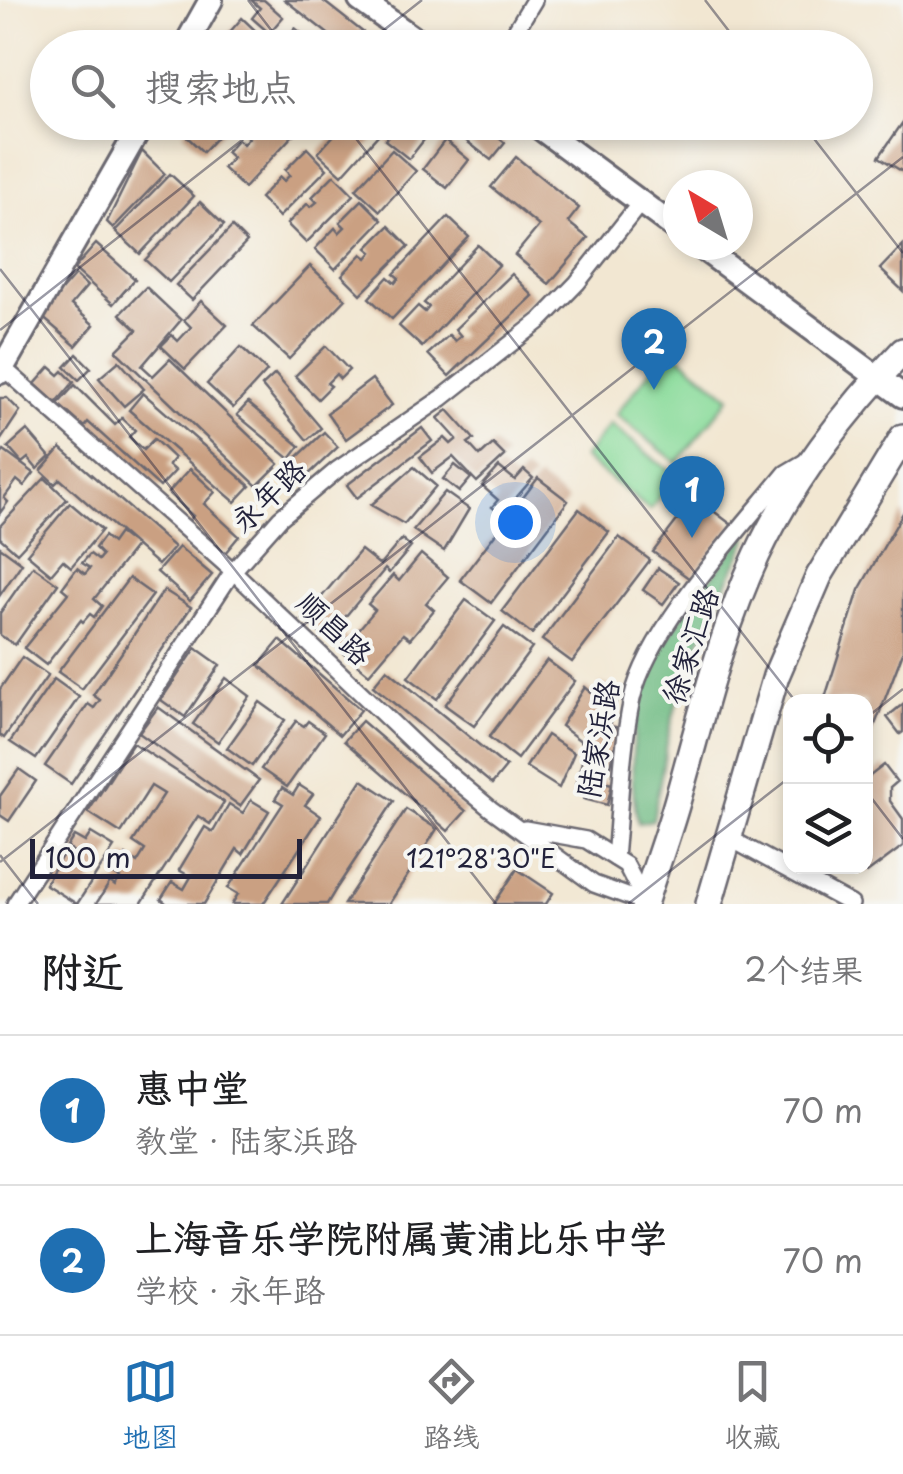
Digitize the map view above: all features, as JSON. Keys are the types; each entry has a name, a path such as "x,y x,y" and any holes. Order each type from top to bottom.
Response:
{"main road":[{"path":"876,379 903,352"},
{"name":"徐家汇路","path":"646,903 719,651 758,554 816,454 876,379"},
{"path":"709,904 776,676 818,576 903,437"}],"street":[{"path":"194,30 210,0"},
{"path":"360,0 402,30"},
{"path":"516,30 534,0"},
{"path":"1,368 133,140"},
{"path":"557,140 663,219"},
{"name":"永年路","path":"15,904 233,571 280,518 337,470 442,398 540,320 577,283 641,202"},
{"path":"718,260 903,396"},
{"name":"顺昌路","path":"1,368 233,571 428,756 594,884 646,903"},
{"name":"陆家浜路","path":"615,858 632,697 655,644 786,473 816,454"},
{"path":"518,828 586,840 626,865 646,903"},
{"path":"729,838 851,904"}],"green space":[{"path":"669,348 730,397 677,463 616,414"},
{"path":"610,424 676,476 650,510 583,458"},
{"path":"748,530 747,541 683,677 653,820 638,823 633,755 645,684 674,628"}],"building":[{"path":"251,0 264,0 283,17 272,30 266,30 252,18 260,8"},
{"path":"285,0 322,0 360,30 323,30"},
{"path":"242,18 255,30 232,30"},
{"path":"903,122 903,172 879,157"},
{"path":"190,140 214,140 203,152"},
{"path":"237,140 243,144 247,140 288,140 244,188 223,168 233,158 226,152"},
{"path":"330,140 374,140 342,175 318,153"},
{"path":"385,140 424,140 409,159"},
{"path":"445,140 469,160 447,188 423,169"},
{"path":"465,140 501,140 505,143 491,160"},
{"path":"307,148 327,169 279,217 260,198 280,177 284,181 290,175 285,170"},
{"path":"392,150 416,171 380,211 356,189"},
{"path":"142,151 165,174 113,228 107,222"},
{"path":"516,157 579,208 568,222 588,238 549,284 515,255 539,226 491,187"},
{"path":"170,174 194,196 140,254 115,231"},
{"path":"334,175 354,195 306,243 287,224 307,204 311,207 317,202 312,197"},
{"path":"362,200 382,220 335,269 315,249 335,228 339,233 345,227 340,222"},
{"path":"200,202 224,225 169,282 145,260"},
{"path":"448,217 469,237 392,319 369,298 388,277 395,283 399,278 394,274"},
{"path":"389,226 409,246 361,294 342,275 362,254 367,258 372,252 367,248"},
{"path":"232,227 247,242 192,300 176,285"},
{"path":"96,244 135,279 113,304 74,269"},
{"path":"478,245 499,265 422,347 399,326 418,306 425,312 429,307 424,303"},
{"path":"903,245 903,291 880,269"},
{"path":"310,266 346,299 289,359 253,326"},
{"path":"512,274 533,296 449,376 428,354 449,335 455,341 461,336 455,329"},
{"path":"75,275 87,286 71,305 94,325 76,346 40,315"},
{"path":"146,287 181,320 142,366 153,376 170,359 279,464 257,486 116,351 137,330 120,314"},
{"path":"201,301 227,325 185,369 161,346 172,335 178,341 191,327 184,320"},
{"path":"326,346 349,370 340,379 336,374 318,399 295,376"},
{"path":"241,347 267,371 233,408 207,384"},
{"path":"77,354 91,368 79,380 65,367"},
{"path":"119,361 144,389 124,406 99,378"},
{"path":"50,367 59,375 63,371 74,382 56,403 35,384"},
{"path":"275,374 321,428 307,440 262,386"},
{"path":"372,379 392,405 346,439 327,413"},
{"path":"75,385 115,425 122,418 135,430 129,437 143,450 154,439 174,458 168,465 175,471 160,487 88,422 84,427 58,404"},
{"path":"143,393 250,486 235,502 129,410"},
{"path":"0,398 7,398 20,411 0,441"},
{"path":"248,403 300,446 290,459 237,415"},
{"path":"448,410 474,439 468,443 480,456 493,444 505,456 477,482 453,457 432,473 420,457 445,438 451,444 457,439 438,418"},
{"path":"422,428 432,441 357,498 347,485"},
{"path":"27,430 50,457 37,469 28,458 22,463 8,447"},
{"path":"324,432 338,447 306,477 292,462"},
{"path":"61,448 174,547 158,565 60,479 55,484 41,471"},
{"path":"4,451 34,473 24,486 17,480 4,498 8,502 0,513 0,456"},
{"path":"455,465 471,478 459,492 443,479"},
{"path":"414,467 436,486 404,524 371,505"},
{"path":"499,467 515,480 524,470 533,478 501,515 492,507 498,500 482,486"},
{"path":"190,469 215,492 204,504 239,536 225,553 189,521 193,516 168,493"},
{"path":"45,478 67,499 17,553 0,538 0,526"},
{"path":"538,478 568,501 491,603 460,580"},
{"path":"445,492 469,509 444,551 413,530"},
{"path":"695,497 732,525 690,579 653,552"},
{"path":"70,503 102,530 71,567 63,560 51,574 27,554"},
{"path":"579,509 609,532 532,634 502,611"},
{"path":"903,513 903,652 873,730 873,694 826,694 859,590"},
{"path":"119,533 136,546 94,599 102,606 94,617 90,614 81,620 46,665 24,648 68,593 62,588 77,568 85,574 90,568 82,563 90,554 98,560 102,555 95,548 104,536 112,543"},
{"path":"619,537 650,560 572,662 542,640"},
{"path":"402,539 411,547 389,573 385,569 335,629 349,641 375,610 368,604 393,575 399,581 421,554 448,577 426,603 434,610 410,639 403,634 369,674 303,619 361,550 380,565"},
{"path":"0,547 22,563 0,595"},
{"path":"179,547 212,575 190,601 157,572"},
{"path":"33,566 58,584 15,645 0,635 0,613"},
{"path":"658,568 679,582 663,604 643,590"},
{"path":"129,578 153,595 82,689 58,672"},
{"path":"164,590 191,607 71,784 45,766 88,704 94,708 100,700 93,695"},
{"path":"466,600 495,621 437,699 408,677"},
{"path":"504,627 532,648 474,726 445,705"},
{"path":"280,640 361,710 340,735 259,665"},
{"path":"196,648 220,665 185,717 161,700"},
{"path":"22,657 48,675 4,738 0,735 0,689"},
{"path":"547,660 575,681 517,759 489,737"},
{"path":"387,669 506,767 492,784 373,686"},
{"path":"226,678 250,696 218,742 193,724"},
{"path":"54,679 79,697 36,759 10,742"},
{"path":"600,684 619,689 610,726 620,728 611,765 604,764 600,781 612,784 607,805 584,799 585,793 575,790 586,745 561,726 585,687 597,697"},
{"path":"260,702 285,720 252,766 227,748"},
{"path":"903,704 903,732 900,734 887,717"},
{"path":"158,707 259,780 240,806 139,733"},
{"path":"296,721 304,726 308,721 325,733 287,787 261,769"},
{"path":"362,721 466,811 448,831 344,741"},
{"path":"547,735 574,753 559,788 526,767"},
{"path":"133,743 224,802 210,824 198,816 141,904 96,904 110,882 115,886 120,878 114,874 126,855 137,863 145,850 133,842 164,794 151,786 121,833 88,812"},
{"path":"884,765 897,782 890,788 890,801 903,819 903,846 873,868 873,784 873,774"},
{"path":"19,769 36,781 9,821 0,815 0,796"},
{"path":"362,780 394,801 327,904 282,904"},
{"path":"299,785 313,794 305,805 321,816 263,904 232,904 238,894 228,888 283,804 275,799 282,788 293,795"},
{"path":"251,800 269,811 243,854 237,849 204,904 167,904 161,899 172,882 184,889 191,877 179,870 205,827 213,832 229,804 243,813"},
{"path":"406,809 437,829 389,904 344,904"},
{"path":"91,833 114,847 77,904 45,884 63,854 74,861 78,855 67,847 74,836 85,842"},
{"path":"517,869 553,893 546,904 494,904"}],"place":[{"name":"上海音乐学院附属黄浦比乐中学","path":"654,390"},
{"name":"惠中堂","path":"692,538"}]}
